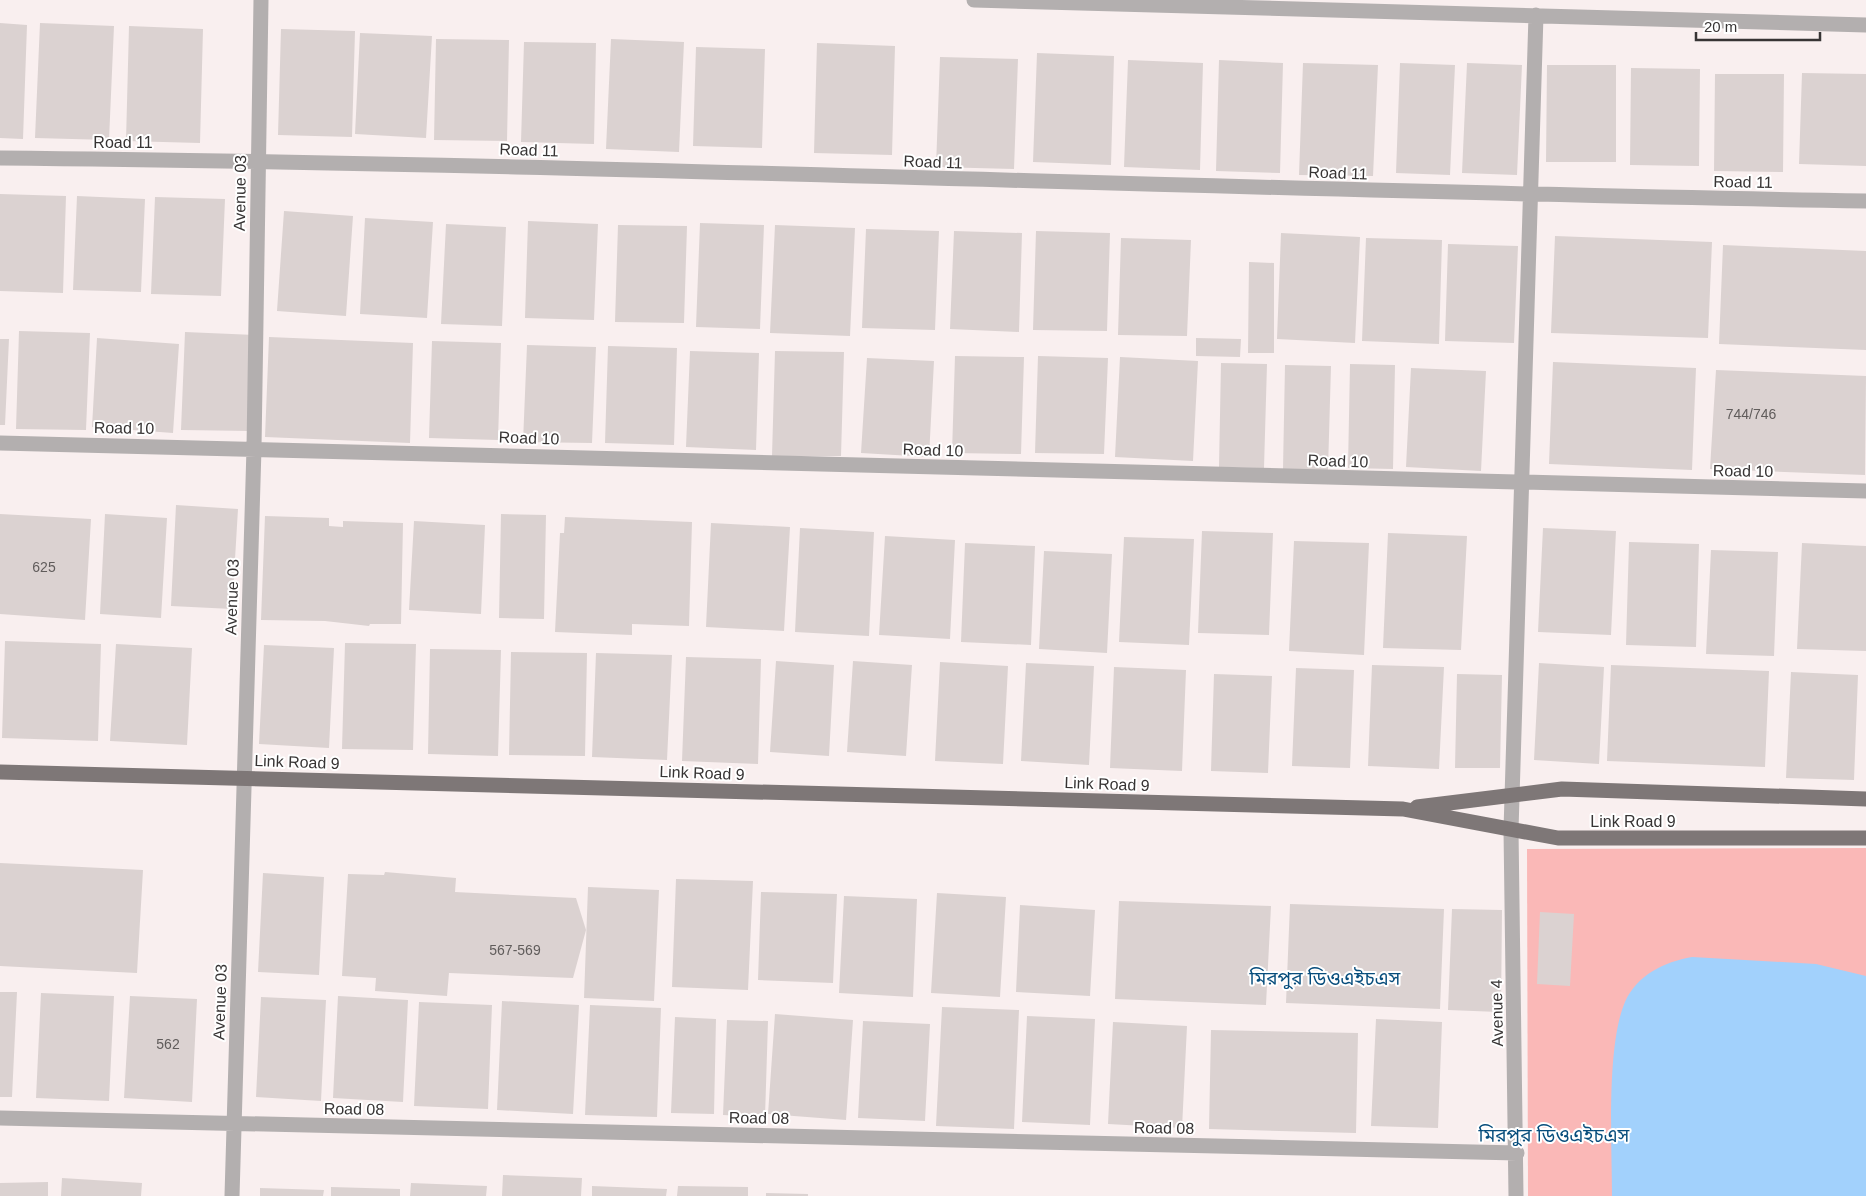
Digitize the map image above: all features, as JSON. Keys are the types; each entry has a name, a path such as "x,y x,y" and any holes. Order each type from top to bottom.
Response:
{"main road":[{"name":"Link Road 9","path":"0,772 1403,809 1562,789 1866,799"},
{"name":"Link Road 9","path":"1403,809 1558,838 1866,838"}],"street":[{"name":"Avenue 03","path":"232,1196 254,448 261,0"},
{"path":"974,0 1866,25"},
{"name":"Avenue 4","path":"1516,1196 1517,1153 1511,830 1536,15"},
{"name":"Road 11","path":"0,158 258,160 1530,196 1866,201"},
{"name":"Road 10","path":"0,443 254,448 1521,484 1866,491"},
{"name":"Road 08","path":"0,1118 1517,1153"}],"shaded area":[{"path":"1866,848 1866,1196 1528,1196 1527,849"}],"water":[{"path":"1692,957 1816,964 1866,976 1866,1196 1612,1196 1611,1097 1615,1044 1625,1002 1637,984 1652,971 1671,962"}],"building":[{"path":"0,23 27,25 23,139 0,138"},
{"path":"40,23 114,26 109,140 35,138"},
{"path":"129,26 203,29 200,143 126,141"},
{"path":"281,29 355,31 352,137 278,135"},
{"path":"360,33 432,36 426,138 355,134"},
{"path":"436,39 509,40 507,141 434,140"},
{"path":"611,39 684,42 679,152 606,149"},
{"path":"524,42 596,43 594,144 521,142"},
{"path":"817,43 895,46 892,155 814,153"},
{"path":"696,47 765,49 762,148 693,146"},
{"path":"1037,53 1114,56 1111,165 1033,162"},
{"path":"940,57 1018,59 1014,169 936,167"},
{"path":"1128,60 1203,63 1200,170 1124,167"},
{"path":"1219,60 1283,63 1280,173 1216,171"},
{"path":"1303,63 1378,65 1373,176 1299,175"},
{"path":"1400,63 1455,65 1450,175 1396,173"},
{"path":"1467,63 1522,65 1517,175 1462,173"},
{"path":"1547,65 1616,65 1616,162 1546,162"},
{"path":"1631,68 1700,69 1699,166 1630,165"},
{"path":"1802,73 1866,74 1866,166 1799,164"},
{"path":"1715,74 1784,74 1783,172 1714,171"},
{"path":"0,194 66,196 63,293 0,291"},
{"path":"77,196 145,199 141,292 73,290"},
{"path":"155,197 225,199 221,296 151,294"},
{"path":"284,211 353,216 346,316 277,311"},
{"path":"365,218 433,222 427,318 360,314"},
{"path":"528,221 598,224 594,320 525,318"},
{"path":"700,223 764,225 760,329 696,327"},
{"path":"446,224 506,227 502,326 441,324"},
{"path":"618,225 687,226 684,323 615,322"},
{"path":"775,225 855,228 850,336 770,333"},
{"path":"866,229 939,231 935,330 862,328"},
{"path":"954,231 1022,233 1019,332 950,329"},
{"path":"1036,231 1110,233 1107,331 1033,330"},
{"path":"1281,233 1360,237 1355,343 1277,339"},
{"path":"1555,236 1712,242 1708,338 1551,333"},
{"path":"1121,238 1191,240 1187,336 1118,335"},
{"path":"1366,238 1442,240 1439,344 1362,341"},
{"path":"1448,244 1518,246 1514,343 1445,341"},
{"path":"1723,245 1866,251 1866,350 1719,344"},
{"path":"1249,262 1274,263 1274,353 1248,353"},
{"path":"19,331 90,333 86,430 16,429"},
{"path":"185,332 255,335 251,431 181,430"},
{"path":"269,337 413,343 410,443 265,437"},
{"path":"97,338 179,344 173,433 92,427"},
{"path":"1196,338 1241,339 1240,357 1196,356"},
{"path":"0,339 9,339 5,425 0,425"},
{"path":"432,341 501,343 498,440 429,438"},
{"path":"527,345 596,347 592,443 523,442"},
{"path":"608,346 677,348 674,445 605,443"},
{"path":"690,351 759,353 756,450 686,447"},
{"path":"775,351 844,352 841,456 772,456"},
{"path":"955,356 1024,357 1021,454 952,453"},
{"path":"1038,356 1108,358 1104,454 1035,453"},
{"path":"1120,357 1198,361 1193,461 1115,457"},
{"path":"867,358 934,361 929,457 861,453"},
{"path":"1553,362 1696,368 1692,470 1549,464"},
{"path":"1221,363 1267,364 1264,468 1219,467"},
{"path":"1350,364 1395,365 1393,469 1348,468"},
{"path":"1285,365 1331,366 1328,470 1283,469"},
{"path":"1411,368 1486,371 1481,471 1406,467"},
{"path":"1716,370 1866,376 1865,475 1710,469"},
{"path":"176,505 238,509 232,609 171,606"},
{"path":"0,514 91,519 85,620 0,614"},
{"path":"105,514 167,518 161,618 100,614"},
{"path":"501,514 546,515 544,619 499,618"},
{"path":"265,516 329,518 329,526 343,527 343,521 403,523 401,624 370,624 369,626 325,621 261,620"},
{"path":"565,517 692,522 689,626 632,624 632,635 555,632 560,533 564,533"},
{"path":"414,521 485,525 481,614 409,610"},
{"path":"711,523 790,527 784,631 706,627"},
{"path":"800,528 874,532 869,636 795,632"},
{"path":"1543,528 1616,531 1611,635 1538,632"},
{"path":"1202,531 1273,533 1269,635 1198,633"},
{"path":"1388,533 1467,536 1461,650 1383,648"},
{"path":"885,536 955,540 950,639 879,635"},
{"path":"1124,537 1194,539 1189,645 1119,642"},
{"path":"1294,541 1369,543 1364,655 1289,651"},
{"path":"1629,542 1699,544 1696,647 1626,645"},
{"path":"965,543 1035,546 1031,645 961,642"},
{"path":"1802,543 1866,546 1866,651 1797,649"},
{"path":"1711,550 1778,552 1774,656 1706,654"},
{"path":"1044,551 1112,554 1107,653 1039,649"},
{"path":"5,641 101,644 98,741 2,738"},
{"path":"345,643 416,644 413,750 342,749"},
{"path":"116,644 192,648 187,745 110,741"},
{"path":"264,645 334,648 329,748 259,744"},
{"path":"430,649 501,650 498,756 428,754"},
{"path":"511,652 587,653 585,756 509,755"},
{"path":"596,653 672,655 667,760 592,757"},
{"path":"686,657 761,659 758,764 682,761"},
{"path":"776,661 834,665 829,756 770,752"},
{"path":"853,661 912,665 906,756 847,752"},
{"path":"940,662 1008,666 1003,764 935,761"},
{"path":"1026,663 1094,666 1089,765 1021,761"},
{"path":"1539,663 1604,667 1599,764 1534,760"},
{"path":"1372,665 1444,667 1439,769 1368,766"},
{"path":"1611,665 1769,671 1765,767 1607,761"},
{"path":"1114,667 1186,670 1182,771 1110,768"},
{"path":"1296,668 1354,670 1350,768 1292,766"},
{"path":"1791,672 1858,675 1854,780 1786,778"},
{"path":"1214,674 1272,676 1268,773 1211,771"},
{"path":"1457,674 1502,675 1500,768 1455,768"},
{"path":"0,863 143,870 137,973 0,966"},
{"path":"385,872 456,878 455,892 576,898 586,930 573,978 449,973 447,996 375,991 376,978 342,976 348,874 384,875"},
{"path":"263,873 324,877 319,975 258,972"},
{"path":"676,879 753,881 748,990 672,987"},
{"path":"588,887 659,890 654,1001 584,998"},
{"path":"761,892 837,894 833,983 758,980"},
{"path":"937,893 1006,897 1000,997 931,993"},
{"path":"844,896 917,899 913,997 839,993"},
{"path":"1119,901 1271,906 1266,1005 1115,999"},
{"path":"1290,904 1444,909 1440,1009 1286,1003"},
{"path":"1020,905 1095,910 1090,996 1016,992"},
{"path":"1452,909 1502,910 1501,1009 1499,1012 1448,1010"},
{"path":"1540,912 1574,914 1570,986 1537,984"},
{"path":"0,992 17,992 12,1097 0,1097"},
{"path":"41,993 114,996 109,1101 36,1098"},
{"path":"130,996 197,999 192,1102 124,1098"},
{"path":"338,996 408,1000 403,1102 333,1098"},
{"path":"261,997 326,1000 321,1101 256,1097"},
{"path":"502,1001 579,1005 573,1114 497,1110"},
{"path":"419,1002 492,1005 488,1109 414,1106"},
{"path":"590,1005 661,1008 657,1117 585,1115"},
{"path":"942,1007 1019,1010 1014,1129 936,1126"},
{"path":"775,1014 853,1020 846,1120 768,1114"},
{"path":"1027,1016 1095,1019 1090,1125 1022,1122"},
{"path":"675,1017 716,1019 714,1114 671,1113"},
{"path":"1376,1019 1442,1022 1438,1128 1371,1126"},
{"path":"727,1020 768,1021 765,1117 723,1115"},
{"path":"863,1021 930,1024 925,1121 858,1118"},
{"path":"1113,1022 1187,1026 1182,1128 1108,1124"},
{"path":"1211,1030 1358,1033 1356,1133 1209,1129"},
{"path":"503,1175 582,1178 581,1196 502,1196"},
{"path":"62,1178 142,1183 141,1196 61,1196"},
{"path":"48,1182 48,1196 0,1196 0,1183"},
{"path":"411,1183 487,1186 486,1196 410,1196"},
{"path":"592,1186 667,1189 666,1196 592,1196"},
{"path":"678,1186 748,1187 748,1196 677,1196"},
{"path":"331,1187 400,1189 400,1196 331,1196"},
{"path":"260,1188 324,1190 323,1196 260,1196"},
{"path":"766,1193 808,1194 808,1196 766,1196"}],"district":[{"name":"মিরপুর ডিওএইচএস","path":"1325,978"},
{"name":"মিরপুর ডিওএইচএস","path":"1554,1135"}]}
